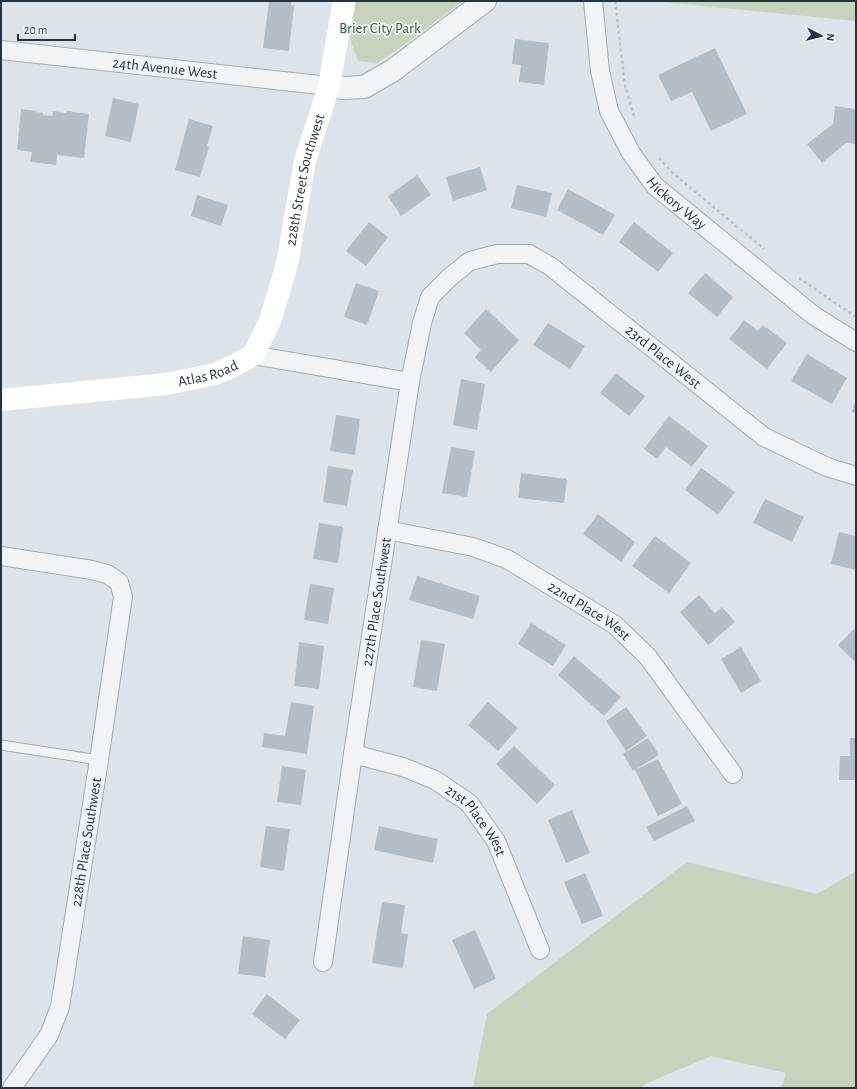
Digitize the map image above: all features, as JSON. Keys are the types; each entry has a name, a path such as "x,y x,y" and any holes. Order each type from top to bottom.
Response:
{"main road":[{"name":"228th Street Southwest","path":"253,355 270,321 287,264 305,161 329,86 344,1"},
{"name":"Atlas Road","path":"1,400 167,384 215,374 235,366 253,355"}],"street":[{"path":"329,86 344,88 364,87 392,71 484,1"},
{"name":"Hickory Way","path":"593,1 600,71 609,110 631,153 655,186 813,315 856,342"},
{"name":"24th Avenue West","path":"1,50 329,86"},
{"name":"23rd Place West","path":"470,261 497,254 529,254 550,266 764,437 827,467 856,476"},
{"name":"227th Place Southwest","path":"323,962 387,530 410,382 422,323 430,297 450,277 470,261"},
{"name":"Atlas Road","path":"253,355 410,382"},
{"name":"22nd Place West","path":"387,530 473,547 507,559 615,625 648,657 734,774"},
{"name":"228th Place Southwest","path":"1,556 92,570 107,574 119,582 123,597 60,1007 49,1035 12,1088"},
{"name":"21st Place West","path":"353,754 403,767 435,780 469,803 496,842 540,950"}],"lane":[{"path":"1,745 99,760"}],"path":[{"path":"615,1 624,85 635,118"},
{"path":"659,158 674,174 766,250"},
{"path":"796,276 856,317"}],"green space":[{"name":"Brier City Park","path":"356,1 464,1 378,63 358,61 350,39"},
{"path":"653,1 856,1 856,21"},
{"path":"687,862 817,894 856,871 856,1088 781,1088 786,1073 711,1056 645,1084 641,1088 473,1088 487,1014"}],"building":[{"path":"269,1 291,1 291,5 294,6 289,51 263,48"},
{"path":"515,39 549,43 544,85 519,82 521,65 512,64"},
{"path":"715,48 747,114 711,131 692,92 671,101 658,75"},
{"path":"113,98 139,104 131,142 105,136"},
{"path":"835,106 856,109 856,144 846,143 822,163 807,144 833,124"},
{"path":"21,109 37,111 36,112 43,113 43,115 52,116 53,111 89,114 84,158 57,155 56,165 30,162 32,152 17,150"},
{"path":"189,119 213,126 207,146 209,147 200,177 175,170"},
{"path":"480,167 487,190 453,201 446,177"},
{"path":"417,175 431,195 401,216 388,196"},
{"path":"517,185 552,193 546,217 511,208"},
{"path":"568,189 615,215 603,235 557,210"},
{"path":"197,195 228,205 221,226 191,216"},
{"path":"369,222 388,237 366,266 346,251"},
{"path":"634,222 673,253 658,272 619,242"},
{"path":"705,273 733,297 717,317 688,293"},
{"path":"356,283 379,291 367,325 344,317"},
{"path":"486,309 519,340 491,372 475,357 481,350 464,333"},
{"path":"744,320 758,331 763,325 787,343 767,369 729,339"},
{"path":"548,323 585,346 570,369 533,345"},
{"path":"807,354 847,378 832,404 791,381"},
{"path":"616,373 645,396 629,416 600,393"},
{"path":"461,379 485,384 477,430 453,425"},
{"path":"856,399 856,413 852,412"},
{"path":"336,415 360,419 355,455 330,451"},
{"path":"669,416 708,446 692,467 666,447 657,459 644,449"},
{"path":"451,447 475,451 467,497 442,493"},
{"path":"328,466 353,470 347,506 323,502"},
{"path":"701,468 735,492 718,515 685,490"},
{"path":"521,473 567,479 564,503 518,498"},
{"path":"765,499 804,517 792,542 753,523"},
{"path":"598,514 635,542 621,562 583,534"},
{"path":"319,523 343,527 338,563 313,559"},
{"path":"839,532 856,536 856,570 831,564"},
{"path":"655,536 691,563 669,593 632,566"},
{"path":"417,576 480,596 473,619 409,600"},
{"path":"310,584 334,588 328,624 304,620"},
{"path":"699,595 715,613 722,607 735,622 708,645 680,612"},
{"path":"531,623 566,645 553,666 518,644"},
{"path":"856,627 856,661 855,662 838,645"},
{"path":"421,640 445,644 437,691 413,687"},
{"path":"299,642 324,646 319,689 294,686"},
{"path":"741,647 761,681 741,693 721,659"},
{"path":"574,656 621,697 604,716 558,675"},
{"path":"291,702 314,706 307,754 262,747 264,733 285,736"},
{"path":"488,702 518,728 498,751 468,725"},
{"path":"626,707 647,736 626,751 606,721"},
{"path":"648,738 659,755 633,771 623,754"},
{"path":"850,738 856,738 856,780 839,780 840,756 850,756"},
{"path":"514,746 555,785 537,804 496,764"},
{"path":"658,759 682,804 658,816 635,770"},
{"path":"282,766 306,770 301,805 277,802"},
{"path":"687,806 695,821 654,841 646,827"},
{"path":"572,810 590,853 566,863 548,820"},
{"path":"266,826 290,829 284,871 260,867"},
{"path":"379,826 438,839 433,863 374,850"},
{"path":"585,873 603,916 582,924 564,882"},
{"path":"382,902 405,905 401,933 408,934 403,968 372,963"},
{"path":"475,930 496,979 474,989 452,940"},
{"path":"243,936 270,940 265,977 238,974"},
{"path":"267,994 300,1020 285,1039 252,1014"}]}
